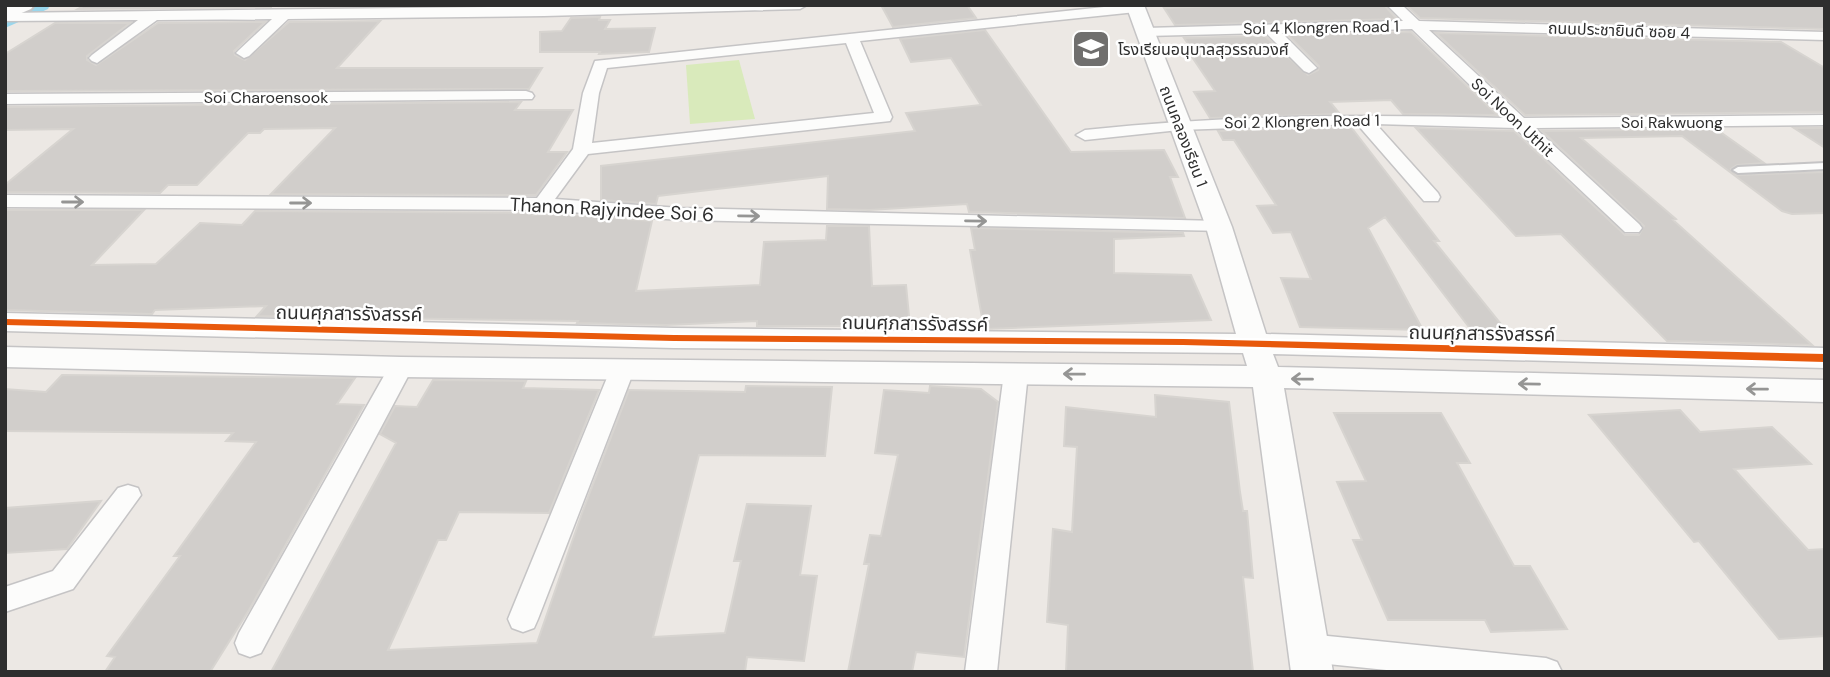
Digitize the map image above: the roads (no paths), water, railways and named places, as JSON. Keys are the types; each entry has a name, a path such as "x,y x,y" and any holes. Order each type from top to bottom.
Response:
{"main road":[{"path":"5,15 29,12"}],"street":[{"path":"5,32 29,12 62,5"},
{"path":"29,12 154,15 800,5"},
{"name":"Soi Noon Uthit","path":"1394,5 1632,228"},
{"path":"542,204 582,149 591,93 600,64 1135,7"},
{"name":"ถนนคลองเรียน 1","path":"1135,7 1219,227 1267,378 1310,660"},
{"path":"244,53 286,13"},
{"path":"97,58 154,15"},
{"name":"Soi 4 Klongren Road 1","path":"1146,32 1412,24"},
{"name":"ถนนประชายินดี ซอย 4","path":"1412,24 1825,36"},
{"path":"1268,27 1309,68"},
{"path":"582,149 884,117 852,39"},
{"name":"Soi Charoensook","path":"5,99 526,96"},
{"path":"1362,119 1431,197"},
{"name":"Soi 2 Klongren Road 1","path":"1085,135 1179,125 1362,119 1520,123"},
{"name":"Soi Rakwuong","path":"1520,123 1825,120"},
{"name":"Thanon Rajyindee Soi 6","path":"5,201 542,204 680,214 1219,227"},
{"name":"ถนนศุภสารรังสรรค์","path":"5,322 674,338 1183,342 1255,346 1825,358"},
{"path":"5,357 401,367 1016,373 1825,391"},
{"path":"250,643 401,367"},
{"path":"523,619 623,368"},
{"path":"981,672 1016,373"},
{"path":"5,600 62,580 128,495"},
{"path":"1310,660 1546,672"}],"lane":[{"path":"1738,170 1825,166"}],"waterway":[{"path":"5,22 41,5"}],"place":[{"name":"โรงเรียนอนุบาลสุวรรณวงศ์","path":"1091,49"}]}
